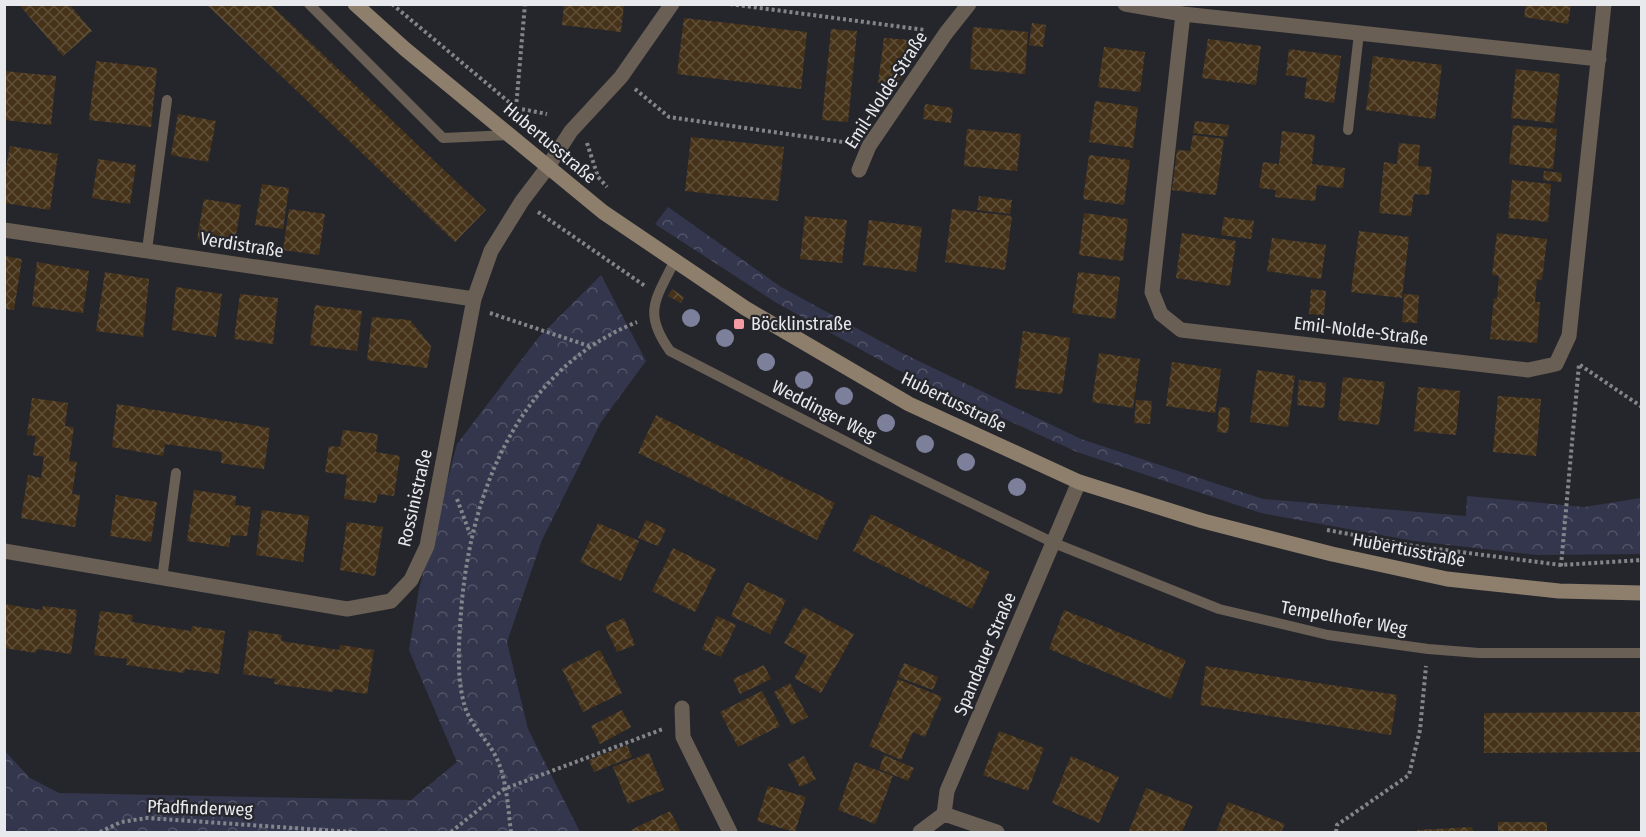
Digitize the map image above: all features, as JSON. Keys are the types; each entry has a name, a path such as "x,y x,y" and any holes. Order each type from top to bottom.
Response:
{"street":[{"name":"Hubertusstraße","path":"356,4 405,49 603,212 770,324 909,404 1079,482 1203,521 1332,554 1447,579 1559,591 1641,593"},
{"path":"547,168 571,131 621,77 672,4"},
{"name":"Emil-Nolde-Straße","path":"859,170 869,146 946,33 969,4"},
{"path":"1125,4 1183,14 1599,59"},
{"name":"Emil-Nolde-Straße","path":"1183,14 1152,292 1161,314 1181,330 1528,370 1556,364 1569,336 1604,4"},
{"name":"Rossinistraße","path":"4,551 347,609 391,601 411,580 427,546 474,299 491,251 522,201 547,168"},
{"name":"Verdistraße","path":"4,230 474,299"},
{"name":"Spandauer Straße","path":"944,814 947,791 1079,482"},
{"path":"682,708 683,737 730,832"},
{"path":"920,832 944,814 997,832"}],"lane":[{"path":"309,4 443,138 510,135"},
{"path":"1348,130 1359,33"},
{"path":"147,250 167,100"},
{"path":"654,312 658,296 675,260"},
{"name":"Weddinger Weg","path":"654,312 657,332 670,351 874,456 1054,543"},
{"path":"162,579 176,473"},
{"name":"Tempelhofer Weg","path":"1054,543 1219,609 1328,635 1428,649 1479,653 1641,653"}],"path":[{"path":"392,4 516,108 547,114"},
{"path":"510,135 516,108 525,4"},
{"path":"730,4 946,33"},
{"path":"621,77 669,117 869,146"},
{"path":"587,142 598,177 609,189"},
{"path":"522,201 658,296"},
{"path":"474,299 487,312 589,346"},
{"path":"511,832 496,757 479,734 465,706 460,668 460,626 466,557 483,495 516,424 539,394 589,346 654,312"},
{"path":"1559,591 1580,365 1569,336"},
{"path":"1580,365 1641,407"},
{"path":"907,377 970,408"},
{"path":"1326,529 1414,546 1561,565 1641,560"},
{"path":"1336,832 1337,825 1409,775 1420,730 1428,649"},
{"path":"451,832 504,789 661,728 683,737"},
{"name":"Pfadfinderweg","path":"100,832 121,822 147,818 352,832"}],"green space":[{"path":"668,207 781,287 902,353 1081,439 1263,499 1466,516 1467,496 1584,507 1641,498 1641,554 1538,555 1414,541 1261,513 1077,452 896,369 775,302 655,224"},
{"path":"601,275 646,361 601,422 542,540 507,642 528,729 580,832 5,832 4,750 30,778 59,793 411,800 457,762 409,650 419,589 457,444 538,338"}],"building":[{"path":"24,4 69,4 92,31 63,56 21,7"},
{"path":"206,4 270,4 486,210 455,242"},
{"path":"564,4 624,4 621,32 562,25"},
{"path":"1526,4 1571,4 1568,24 1524,17"},
{"path":"684,18 807,32 801,89 677,74"},
{"path":"1032,23 1046,25 1043,47 1029,45"},
{"path":"973,27 1028,32 1025,74 970,69"},
{"path":"831,29 857,31 848,122 822,120"},
{"path":"884,38 911,40 908,67 897,84 878,83"},
{"path":"1208,39 1261,46 1256,85 1202,78"},
{"path":"1104,47 1145,52 1140,92 1098,87"},
{"path":"1289,49 1341,56 1334,103 1304,98 1307,78 1286,75"},
{"path":"1373,56 1442,65 1435,119 1366,110"},
{"path":"96,61 157,68 151,127 89,120"},
{"path":"1516,69 1560,74 1554,123 1511,118"},
{"path":"4,71 56,76 51,125 4,120"},
{"path":"1095,101 1138,107 1133,148 1089,142"},
{"path":"925,104 953,108 951,123 923,119"},
{"path":"178,114 216,121 208,162 171,155"},
{"path":"1195,121 1229,125 1227,137 1193,133"},
{"path":"1513,125 1557,129 1553,169 1509,164"},
{"path":"967,129 1021,134 1017,171 964,166"},
{"path":"1282,131 1315,135 1312,164 1345,168 1343,188 1317,185 1315,201 1275,197 1276,190 1259,188 1263,162 1279,164"},
{"path":"1193,135 1224,139 1216,195 1172,190 1177,150 1190,151"},
{"path":"691,137 784,147 778,201 685,191"},
{"path":"1399,143 1420,145 1418,166 1432,167 1429,195 1414,194 1411,216 1379,213 1384,162 1397,164"},
{"path":"10,146 58,154 50,210 4,203 4,178"},
{"path":"1089,155 1130,160 1124,205 1083,199"},
{"path":"98,159 136,165 130,204 92,198"},
{"path":"1544,171 1562,173 1561,182 1543,180"},
{"path":"1512,180 1551,184 1548,222 1508,218"},
{"path":"262,184 289,188 283,229 255,225"},
{"path":"979,196 1012,200 1010,214 977,210"},
{"path":"204,199 241,205 234,246 197,239"},
{"path":"289,209 325,214 319,255 283,250"},
{"path":"952,209 1012,216 1005,270 945,262"},
{"path":"1084,213 1128,219 1123,261 1079,255"},
{"path":"805,216 847,220 842,263 800,259"},
{"path":"1224,217 1254,221 1251,239 1221,235"},
{"path":"869,220 922,227 916,272 863,265"},
{"path":"1359,231 1409,237 1402,298 1351,292"},
{"path":"1182,233 1236,241 1230,286 1176,278"},
{"path":"1497,233 1547,239 1542,280 1537,279 1535,302 1540,302 1537,343 1490,339 1494,298 1497,299 1499,276 1492,275"},
{"path":"1272,238 1326,245 1321,279 1267,271"},
{"path":"4,256 22,259 14,310 4,309"},
{"path":"37,262 89,271 83,313 32,306"},
{"path":"105,272 149,279 143,337 96,331"},
{"path":"1078,272 1120,277 1115,319 1072,313"},
{"path":"176,287 222,294 216,337 172,330"},
{"path":"672,289 684,297 681,303 668,296"},
{"path":"1311,289 1326,291 1324,315 1309,314"},
{"path":"240,294 278,298 273,344 234,339"},
{"path":"1404,294 1419,295 1417,323 1402,322"},
{"path":"315,305 362,311 357,351 310,345"},
{"path":"372,317 410,320 431,346 427,368 367,360"},
{"path":"1023,331 1070,338 1062,394 1015,388"},
{"path":"1099,353 1140,359 1133,408 1092,402"},
{"path":"1172,362 1221,369 1215,413 1166,406"},
{"path":"1257,370 1295,376 1288,427 1250,422"},
{"path":"1343,377 1385,382 1379,425 1338,420"},
{"path":"1299,380 1326,383 1324,408 1297,405"},
{"path":"1418,387 1460,391 1456,435 1414,431"},
{"path":"1498,396 1541,399 1536,456 1493,452"},
{"path":"32,398 68,403 65,426 74,427 69,461 77,462 72,494 80,495 75,527 21,518 28,475 41,478 44,457 33,455 36,436 27,435"},
{"path":"1136,400 1152,401 1150,424 1134,423"},
{"path":"117,404 270,428 264,469 221,463 222,452 165,444 163,456 112,447"},
{"path":"1219,407 1230,408 1228,433 1217,432"},
{"path":"656,415 835,503 817,540 638,453"},
{"path":"343,430 378,434 376,452 400,456 394,496 378,494 376,503 344,499 347,475 325,472 329,446 340,447"},
{"path":"194,490 236,496 235,505 251,507 247,536 231,535 229,547 187,541"},
{"path":"116,495 157,502 151,542 110,536"},
{"path":"262,510 309,516 303,562 256,555"},
{"path":"871,514 990,572 972,609 853,551"},
{"path":"646,520 666,529 658,546 638,538"},
{"path":"347,522 383,527 375,576 340,570"},
{"path":"598,523 639,541 621,581 580,562"},
{"path":"673,548 716,569 695,612 652,591"},
{"path":"747,582 786,600 770,634 731,616"},
{"path":"4,604 42,610 43,606 77,610 71,654 37,649 36,653 4,648"},
{"path":"804,607 854,634 821,693 794,678 807,656 784,643"},
{"path":"1064,610 1186,660 1171,699 1049,649"},
{"path":"100,611 133,615 132,622 191,631 192,626 225,631 219,674 185,669 184,673 126,665 127,659 94,655"},
{"path":"717,616 736,625 721,657 702,649"},
{"path":"624,618 635,645 617,652 605,626"},
{"path":"249,630 282,635 281,641 339,650 340,645 374,650 367,694 274,684 275,679 243,674"},
{"path":"600,650 622,693 583,712 562,669"},
{"path":"904,663 938,677 933,690 898,677"},
{"path":"764,665 771,679 740,694 733,679"},
{"path":"1206,666 1397,695 1391,735 1200,705"},
{"path":"898,679 942,697 925,737 913,732 901,760 869,746"},
{"path":"790,683 808,717 792,725 774,692"},
{"path":"762,691 780,726 738,747 720,712"},
{"path":"622,710 631,727 600,744 591,726"},
{"path":"1642,712 1642,752 1484,753 1484,713"},
{"path":"999,731 1044,748 1028,791 983,775"},
{"path":"627,745 632,757 594,772 589,760"},
{"path":"649,753 664,790 628,804 613,767"},
{"path":"884,755 914,768 908,781 879,769"},
{"path":"804,756 816,779 800,787 788,764"},
{"path":"1071,756 1119,777 1099,823 1052,803"},
{"path":"855,762 893,776 875,824 838,810"},
{"path":"768,786 806,797 795,832 757,821"},
{"path":"1146,788 1193,806 1182,832 1129,831"},
{"path":"1228,802 1285,824 1281,832 1216,832"},
{"path":"670,811 681,832 633,832 631,830"},
{"path":"1498,822 1547,822 1547,832 1498,832"},
{"path":"1472,827 1473,832 1417,832 1417,830"}],"place":[{"name":"Böcklinstraße","path":"739,324"}]}
